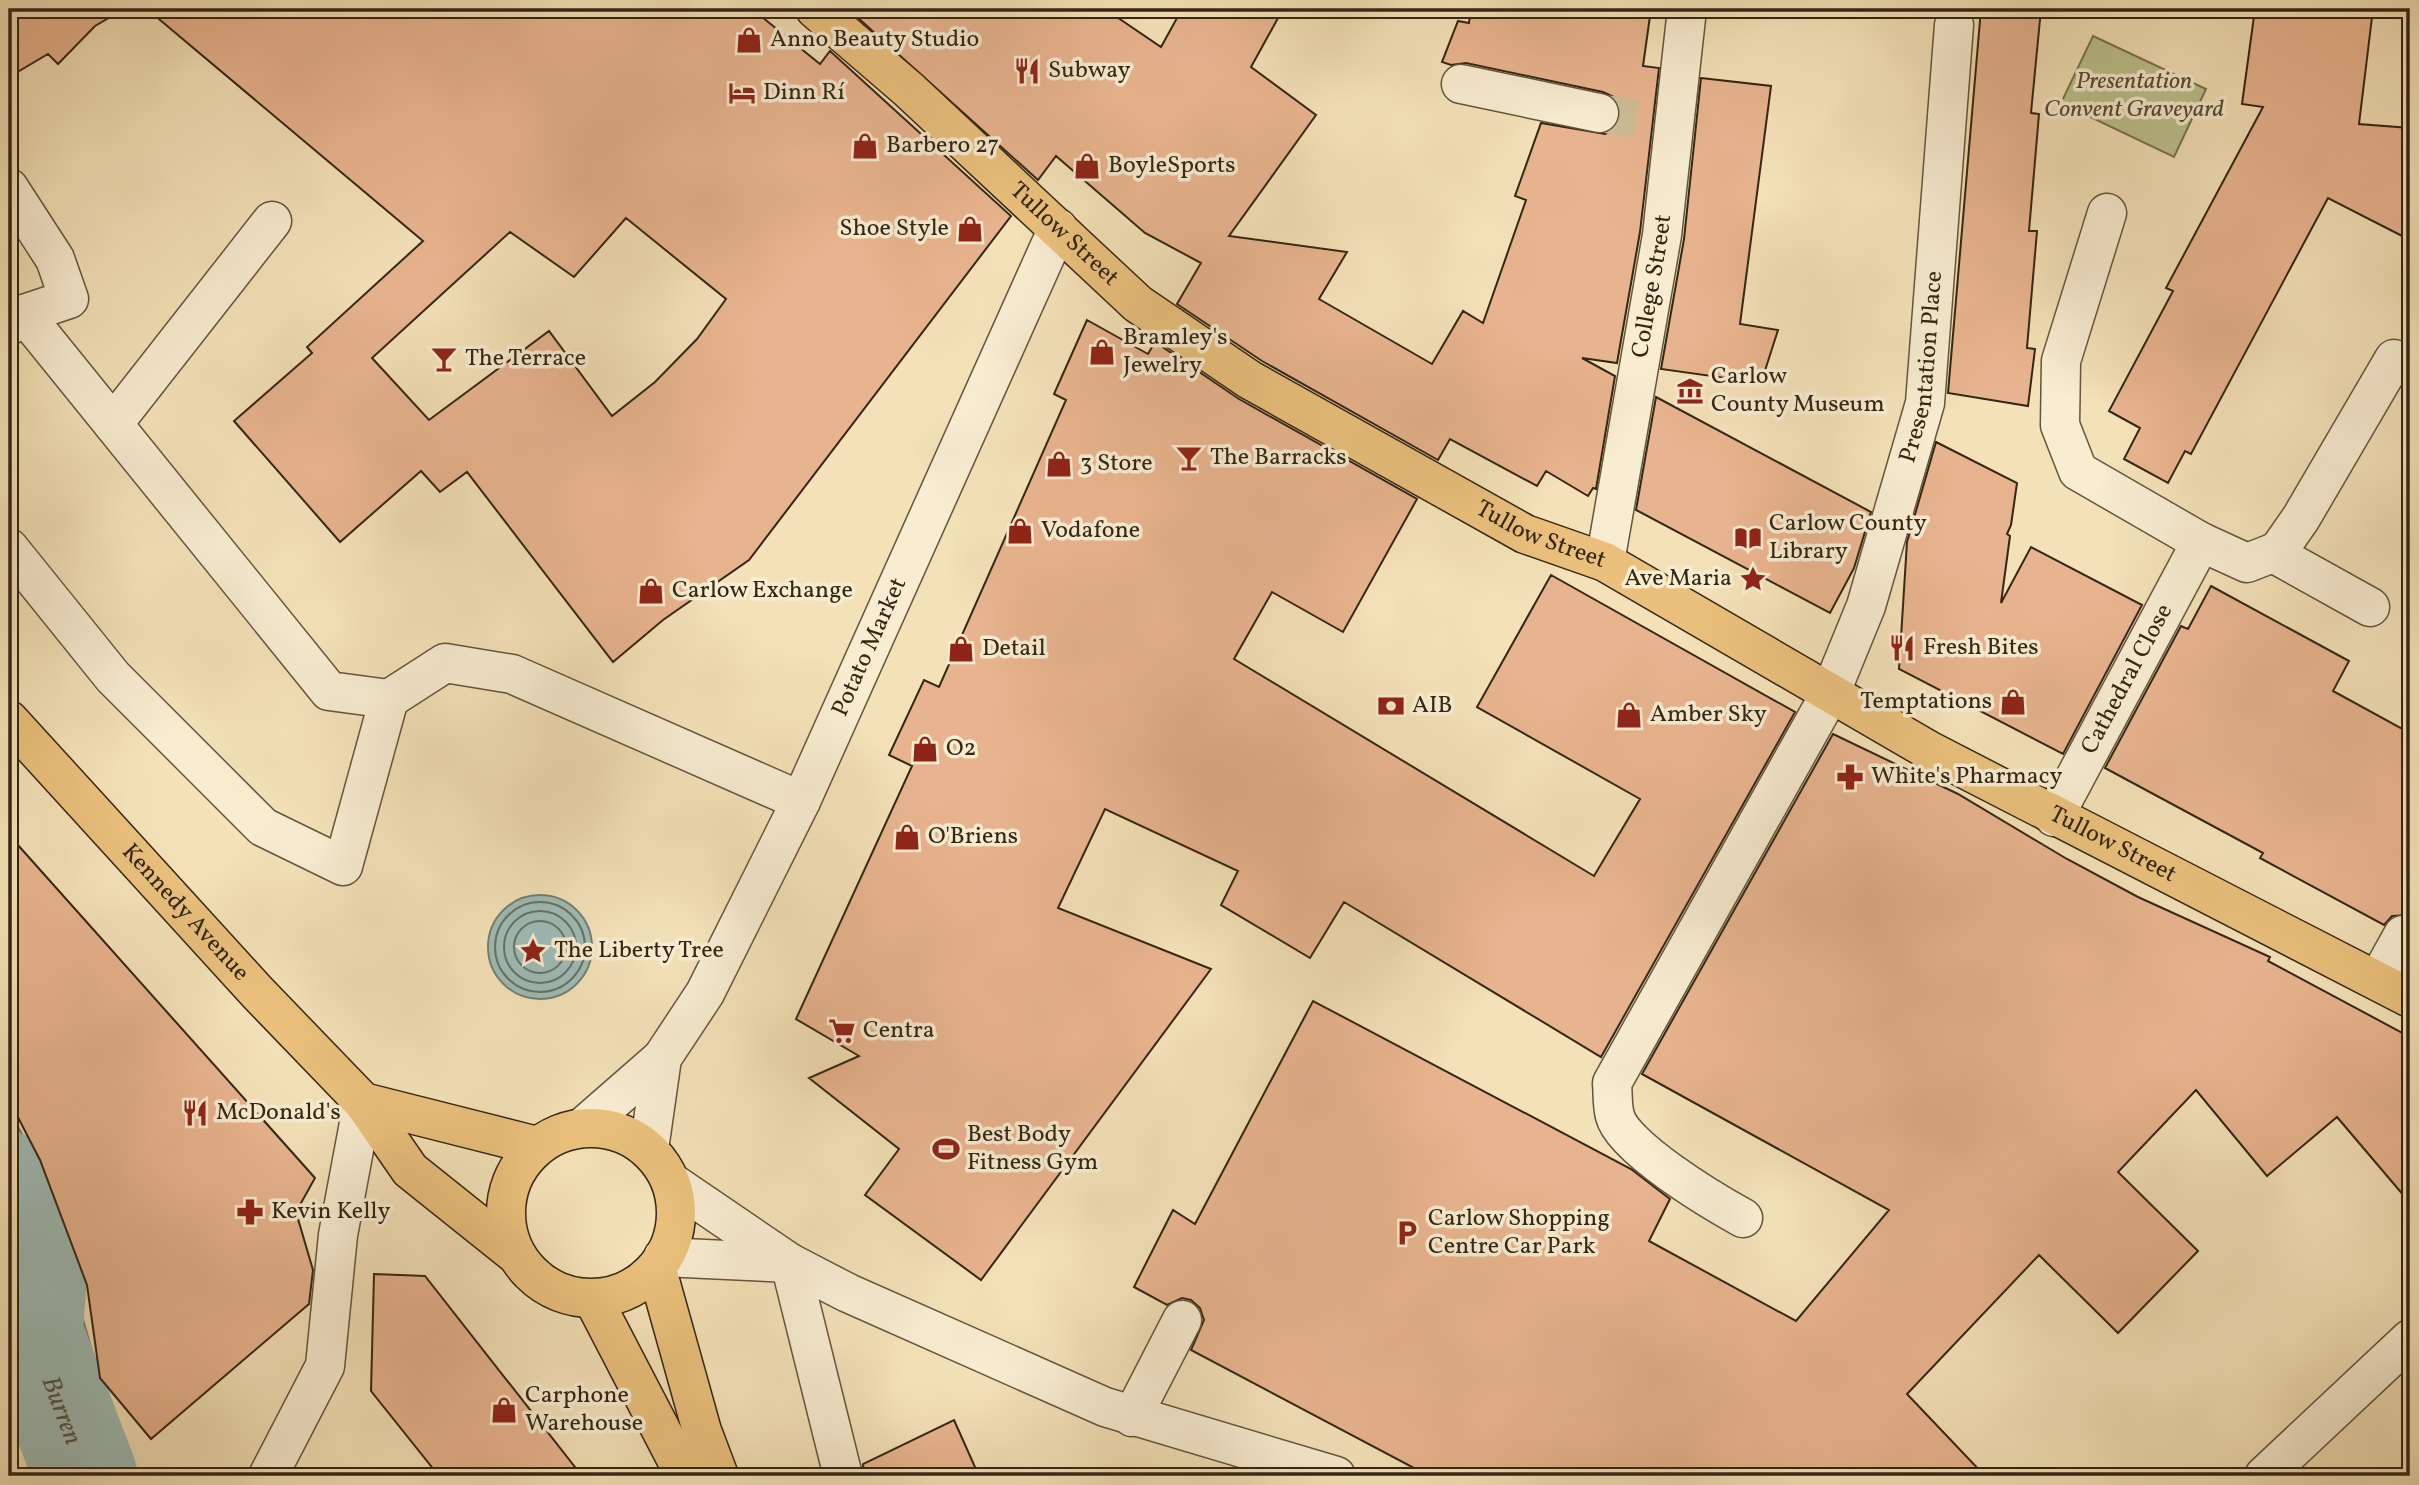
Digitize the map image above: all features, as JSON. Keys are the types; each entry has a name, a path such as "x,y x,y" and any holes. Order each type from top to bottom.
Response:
{"main road":[{"name":"Tullow Street","path":"815,9 908,89 1138,304 1250,380 1525,534 1605,562 1830,694 2054,817 2378,980 2410,999"},
{"name":"Kennedy Avenue","path":"9,720 275,1011 363,1102 410,1170 515,1254"},
{"path":"363,1102 537,1146"},
{"path":"583,1127 623,1133 649,1149 671,1182 677,1203 676,1232 660,1264 623,1293 593,1299 575,1298 547,1288 534,1277 515,1254 508,1237 507,1197 517,1168 537,1146 554,1136 583,1127"},
{"path":"660,1264 702,1431 719,1476"},
{"path":"593,1299 685,1476"}],"street":[{"name":"College Street","path":"1605,562 1661,235 1665,123 1686,9"},
{"name":"Presentation Place","path":"1743,1218 1692,1189 1630,1137 1615,1118 1612,1083 1830,694 1866,606 1925,403 1954,24"},
{"path":"1461,84 1599,113"},
{"path":"9,188 55,259 69,299 17,320 113,424 329,691 389,699 445,663 512,674 801,802"},
{"path":"2107,213 2061,360 2060,425 2078,471 2201,542 2247,563 2273,553 2301,517 2393,359"},
{"path":"113,424 272,221"},
{"name":"Potato Market","path":"583,1127 662,1058 705,993 801,802 1058,228"},
{"name":"Cathedral Close","path":"2054,817 2201,542"},
{"path":"9,548 113,677 263,827 343,866 389,699"},
{"path":"2273,553 2370,607"},
{"path":"2378,980 2403,935"},
{"name":"Potato Market","path":"649,1149 662,1058"},
{"path":"268,1476 325,1366 338,1235 363,1102"},
{"path":"671,1182 790,1263 1034,1378 1132,1417 1336,1476"},
{"path":"660,1264 790,1263"},
{"path":"790,1263 843,1476"},
{"path":"1132,1417 1182,1320"},
{"path":"2264,1476 2410,1339"}],"green space":[{"name":"Presentation Convent Graveyard","path":"2093,36 2206,89 2174,157 2061,103"}],"water":[{"path":"540,895 560,899 577,910 588,927 592,947 588,967 577,984 560,995 540,999 520,995 503,984 492,967 488,947 492,927 503,910 520,899"},
{"path":"9,1110 37,1162 100,1378 14,1394 9,1370"}],"building":[{"path":"9,9 124,9 95,26 58,64 48,54 9,77"},
{"path":"147,9 752,9 820,64 830,51 1011,216 749,560 663,620 613,662 467,472 440,492 421,471 340,542 234,421 312,353 307,347 423,241","holes":["626,218 726,299 697,339 655,382 612,416 549,331 429,420 372,358 510,232 574,277"]},
{"path":"864,9 1105,9 1161,47 1182,9 1283,9 1251,67 1316,115 1229,236 1347,252 1319,299 1432,364 1463,311 1483,323 1526,200 1515,196 1541,123 1605,134 1615,128 1620,117 1620,107 1614,97 1603,92 1466,63 1451,65 1442,62 1458,21 1469,23 1471,9 1651,9 1643,66 1659,68 1640,232 1617,363 1582,358 1615,376 1596,489 1593,488 1588,496 1546,471 1537,486 1450,439 1438,460 1262,361 1177,304 1201,263 1145,233 1056,156 1038,180 857,17"},
{"path":"1981,9 2041,9 2031,113 2039,114 2029,231 2037,231 2027,348 2035,349 2028,406 1948,393"},
{"path":"2255,9 2373,9 2359,124 2410,128 2410,240 2328,198 2191,454 2185,451 2168,483 2124,459 2140,428 2109,411 2173,291 2166,288 2263,107 2242,104"},
{"path":"1701,78 1771,86 1740,324 1778,330 1761,383 1661,369 1684,239"},
{"path":"1087,320 1148,354 1155,342 1239,399 1417,499 1343,632 1272,592 1234,659 1594,876 1640,799 1477,707 1551,575 1795,712 1601,1057 1344,902 1310,958 1221,905 1238,871 1105,809 1058,908 1211,969 981,1280 865,1195 899,1149 809,1078 859,1056 796,1019 912,766 889,755 924,680 939,687 1066,400 1054,394"},
{"path":"1656,397 1871,512 1854,568 1830,613 1636,510"},
{"path":"1936,442 2017,483 2011,525 2007,534 2010,536 2001,603 2031,547 2142,605 2063,754 1899,669 1907,542"},
{"path":"2211,586 2349,661 2333,691 2410,733 2410,915 2392,916 2384,925 2260,858 2263,853 2105,768 2181,626 2188,629"},
{"path":"1833,734 1958,794 2067,859 2138,897 2270,957 2268,961 2410,1037 2410,1203 2337,1117 2267,1176 2196,1090 2118,1172 2198,1251 2118,1333 2039,1255 1907,1394 1985,1476 1429,1476 1191,1350 1204,1320 1200,1308 1191,1300 1182,1298 1167,1305 1134,1287 1173,1210 1195,1224 1313,1001 1631,1169 1670,1199 1649,1241 1796,1321 1889,1210 1642,1074"},
{"path":"9,835 315,1178 296,1212 313,1270 309,1304 151,1439 100,1378 87,1285 40,1160 9,1100"},
{"path":"374,1274 425,1276 582,1476 439,1476 371,1391"},
{"path":"954,1420 979,1476 864,1476 863,1464"}],"waterway":[{"name":"Burren","path":"9,1184 29,1209 37,1262 31,1332 86,1476"}],"tunnel":[{"path":"1599,113 1657,122"}],"place":[{"name":"Anno Beauty Studio","path":"749,40"},
{"name":"Subway","path":"1027,71"},
{"name":"Dinn Rí","path":"742,93"},
{"name":"Barbero 27","path":"865,146"},
{"name":"BoyleSports","path":"1087,166"},
{"name":"Shoe Style","path":"970,229"},
{"name":"Bramley's Jewelry","path":"1102,352"},
{"name":"The Terrace","path":"444,359"},
{"name":"Carlow County Museum","path":"1690,391"},
{"name":"The Barracks","path":"1189,458"},
{"name":"3 Store","path":"1059,464"},
{"name":"Vodafone","path":"1020,531"},
{"name":"Carlow County Library","path":"1748,538"},
{"name":"Ave Maria","path":"1753,579"},
{"name":"Carlow Exchange","path":"651,591"},
{"name":"Fresh Bites","path":"1902,648"},
{"name":"Detail","path":"961,649"},
{"name":"Temptations","path":"2013,702"},
{"name":"AIB","path":"1391,706"},
{"name":"Amber Sky","path":"1629,715"},
{"name":"O2","path":"925,749"},
{"name":"White's Pharmacy","path":"1850,777"},
{"name":"O'Briens","path":"907,837"},
{"name":"The Liberty Tree","path":"533,951"},
{"name":"Centra","path":"842,1031"},
{"name":"McDonald's","path":"195,1113"},
{"name":"Best Body Fitness Gym","path":"946,1149"},
{"name":"Kevin Kelly","path":"250,1212"},
{"name":"Carlow Shopping Centre Car Park","path":"1407,1233"},
{"name":"Carphone Warehouse","path":"504,1410"}]}
